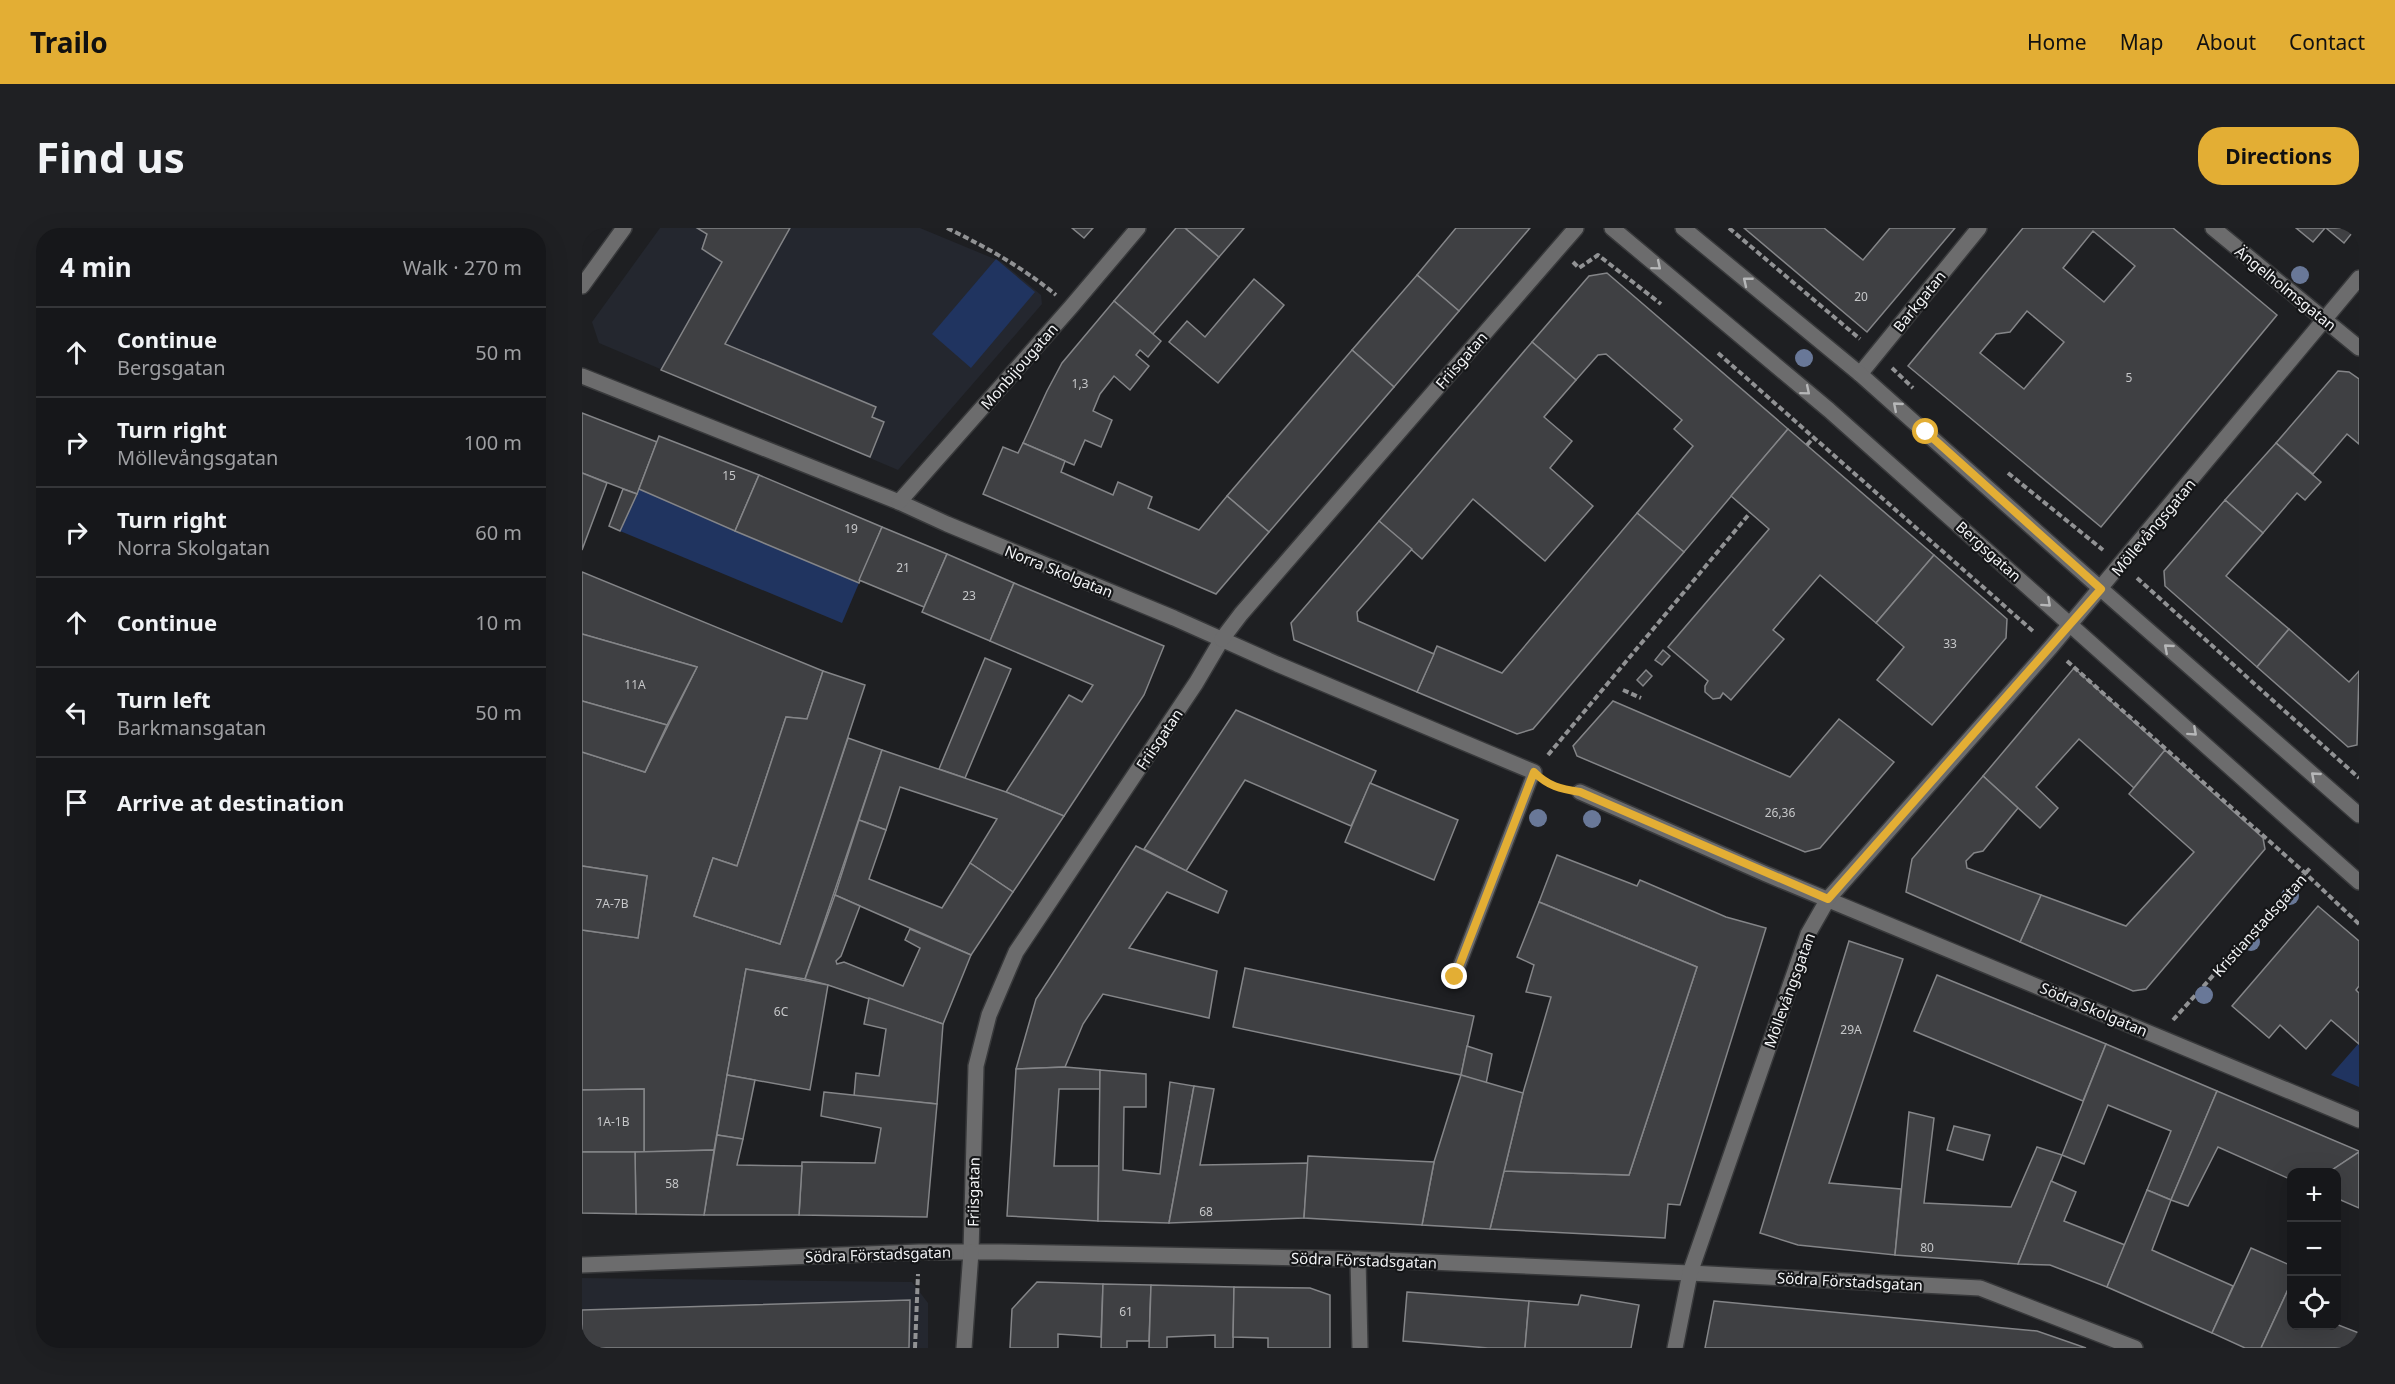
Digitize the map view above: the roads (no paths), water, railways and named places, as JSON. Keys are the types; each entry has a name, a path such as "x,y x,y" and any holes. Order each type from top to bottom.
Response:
{"street":[{"path":"582,286 624,228"},
{"name":"Monbijougatan","path":"899,502 1071,308 1138,228"},
{"name":"Friisgatan","path":"964,1348 971,1252 976,1066 989,1015 1016,952 1196,683 1222,639 1241,614 1575,228"},
{"name":"Bergsgatan","path":"1612,228 1829,410 2359,882"},
{"path":"1683,228 1860,374 2101,589 2359,814"},
{"name":"Barkgatan","path":"1860,374 1979,228"},
{"name":"Ängelholmsgatan","path":"2213,228 2359,348"},
{"name":"Möllevångsgatan","path":"1675,1348 1690,1273 1808,934 1828,899 2122,565 2359,278"},
{"name":"Norra Skolgatan","path":"582,376 899,502 1534,772"},
{"path":"1580,792 1828,899"},
{"name":"Södra Skolgatan","path":"1828,899 2359,1120"},
{"name":"Södra Förstadsgatan","path":"582,1265 971,1252 1358,1259 1980,1288 2135,1348"},
{"path":"1358,1259 1360,1348"}],"lane":[{"path":"1455,977 1534,772"}]}
